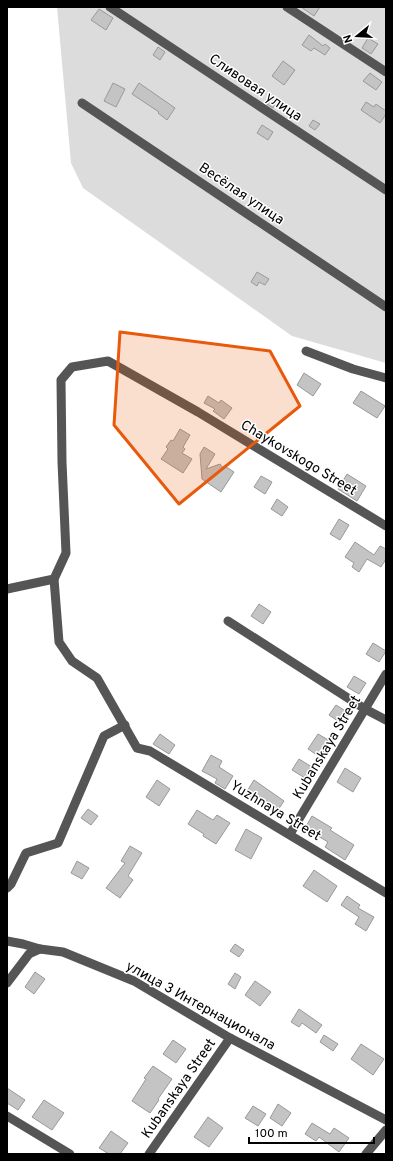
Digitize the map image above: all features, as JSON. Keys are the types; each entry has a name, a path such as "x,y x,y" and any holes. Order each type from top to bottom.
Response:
{"street":[{"name":"Сливовая улица","path":"110,7 386,190"},
{"path":"287,7 386,72"},
{"name":"Весёлая улица","path":"82,103 386,307"},
{"path":"306,351 353,369 386,378"},
{"name":"Chaykovskogo Street","path":"54,580 66,553 61,380 72,367 108,361 198,412 386,526"},
{"path":"7,589 54,580"},
{"name":"Yuzhnaya Street","path":"54,580 59,642 72,661 97,678 137,748 150,752 290,834 386,893"},
{"path":"228,621 365,709 386,720"},
{"name":"Kubanskaya Street","path":"290,834 386,674"},
{"path":"7,888 11,884 26,853 58,843 104,736 125,725"},
{"name":"улица 3 Интернационала","path":"7,941 40,949 63,952 134,981 230,1038 386,1120"},
{"path":"7,983 29,954 40,949"},
{"name":"Kubanskaya Street","path":"149,1154 230,1038"},
{"path":"7,1116 70,1154"},
{"path":"366,1154 386,1130"}],"highlighted area":[{"path":"120,332 270,351 300,406 179,504 114,425"}],"shaded area":[{"path":"57,7 386,7 386,363 292,336 83,188 71,163"}],"building":[{"path":"301,7 320,7 314,16"},
{"path":"99,9 113,18 106,30 91,20"},
{"path":"309,35 323,46 325,44 330,48 325,55 314,48 311,51 302,45"},
{"path":"368,38 378,44 371,54 362,48"},
{"path":"158,47 165,52 160,60 153,55"},
{"path":"283,61 295,70 284,85 272,76"},
{"path":"370,73 382,82 376,90 363,81"},
{"path":"113,83 125,89 116,107 104,101"},
{"path":"139,83 175,108 167,120 158,113 159,112 132,94"},
{"path":"270,95 278,101 273,108 265,103"},
{"path":"366,102 374,107 376,104 386,111 386,114 380,123 361,110"},
{"path":"313,120 320,124 315,130 309,126"},
{"path":"262,125 273,132 268,140 257,133"},
{"path":"257,272 269,279 265,285 259,282 257,286 251,282"},
{"path":"304,373 321,384 313,396 297,385"},
{"path":"361,391 385,406 377,418 353,403"},
{"path":"208,396 219,403 221,400 232,408 224,419 213,411 215,409 204,403"},
{"path":"180,429 190,435 183,447 185,449 182,453 192,459 183,473 161,459 168,449 166,447 171,440 173,441"},
{"path":"204,447 215,454 206,469 220,464 222,467 228,468 234,472 221,492 202,479 200,454"},
{"path":"347,474 366,486 357,501 338,489"},
{"path":"261,476 272,482 265,494 254,487"},
{"path":"277,499 288,507 282,516 271,509"},
{"path":"339,519 349,525 340,540 330,534"},
{"path":"355,542 374,555 380,546 386,549 386,559 381,567 367,559 359,572 352,567 354,563 345,557"},
{"path":"259,604 271,612 263,624 251,616"},
{"path":"373,643 386,651 379,662 366,654"},
{"path":"354,676 366,683 359,694 347,687"},
{"path":"336,705 349,713 342,724 329,715"},
{"path":"160,734 175,745 169,754 153,744"},
{"path":"318,734 330,741 320,757 308,749"},
{"path":"211,755 222,761 219,767 233,776 225,789 215,783 217,779 202,771"},
{"path":"299,759 312,767 305,778 292,770"},
{"path":"345,768 361,778 353,792 337,782"},
{"path":"157,780 170,789 159,806 146,797"},
{"path":"254,780 284,801 276,813 246,793"},
{"path":"88,809 98,816 91,825 81,818"},
{"path":"197,810 213,820 217,815 230,823 216,844 188,824"},
{"path":"312,816 332,828 330,830 354,845 345,860 325,847 328,842 305,828"},
{"path":"246,829 262,838 251,859 235,850"},
{"path":"130,846 142,853 128,876 133,880 120,898 106,888 125,863 121,861"},
{"path":"77,861 89,868 82,879 71,873"},
{"path":"314,870 337,886 327,902 303,886"},
{"path":"347,896 360,905 358,908 374,917 366,931 355,924 359,917 341,905"},
{"path":"235,944 244,950 239,957 230,951"},
{"path":"35,972 45,979 34,994 25,987"},
{"path":"235,973 241,977 235,989 228,984"},
{"path":"255,981 271,992 260,1006 245,995"},
{"path":"299,1009 322,1025 316,1033 302,1023 299,1027 291,1022"},
{"path":"324,1035 338,1044 333,1051 320,1042"},
{"path":"173,1040 186,1049 176,1063 163,1054"},
{"path":"361,1044 384,1059 373,1075 351,1059"},
{"path":"153,1066 172,1079 150,1113 132,1101 146,1079 144,1078"},
{"path":"7,1088 25,1100 18,1110 7,1103"},
{"path":"44,1100 64,1113 52,1130 32,1117"},
{"path":"278,1104 291,1113 282,1126 270,1118"},
{"path":"253,1106 266,1114 258,1126 245,1118"},
{"path":"208,1117 223,1128 209,1147 194,1137"},
{"path":"312,1123 330,1134 334,1128 349,1138 339,1152 319,1137 316,1141 305,1134"},
{"path":"111,1131 128,1143 120,1154 109,1154 99,1148"}]}
